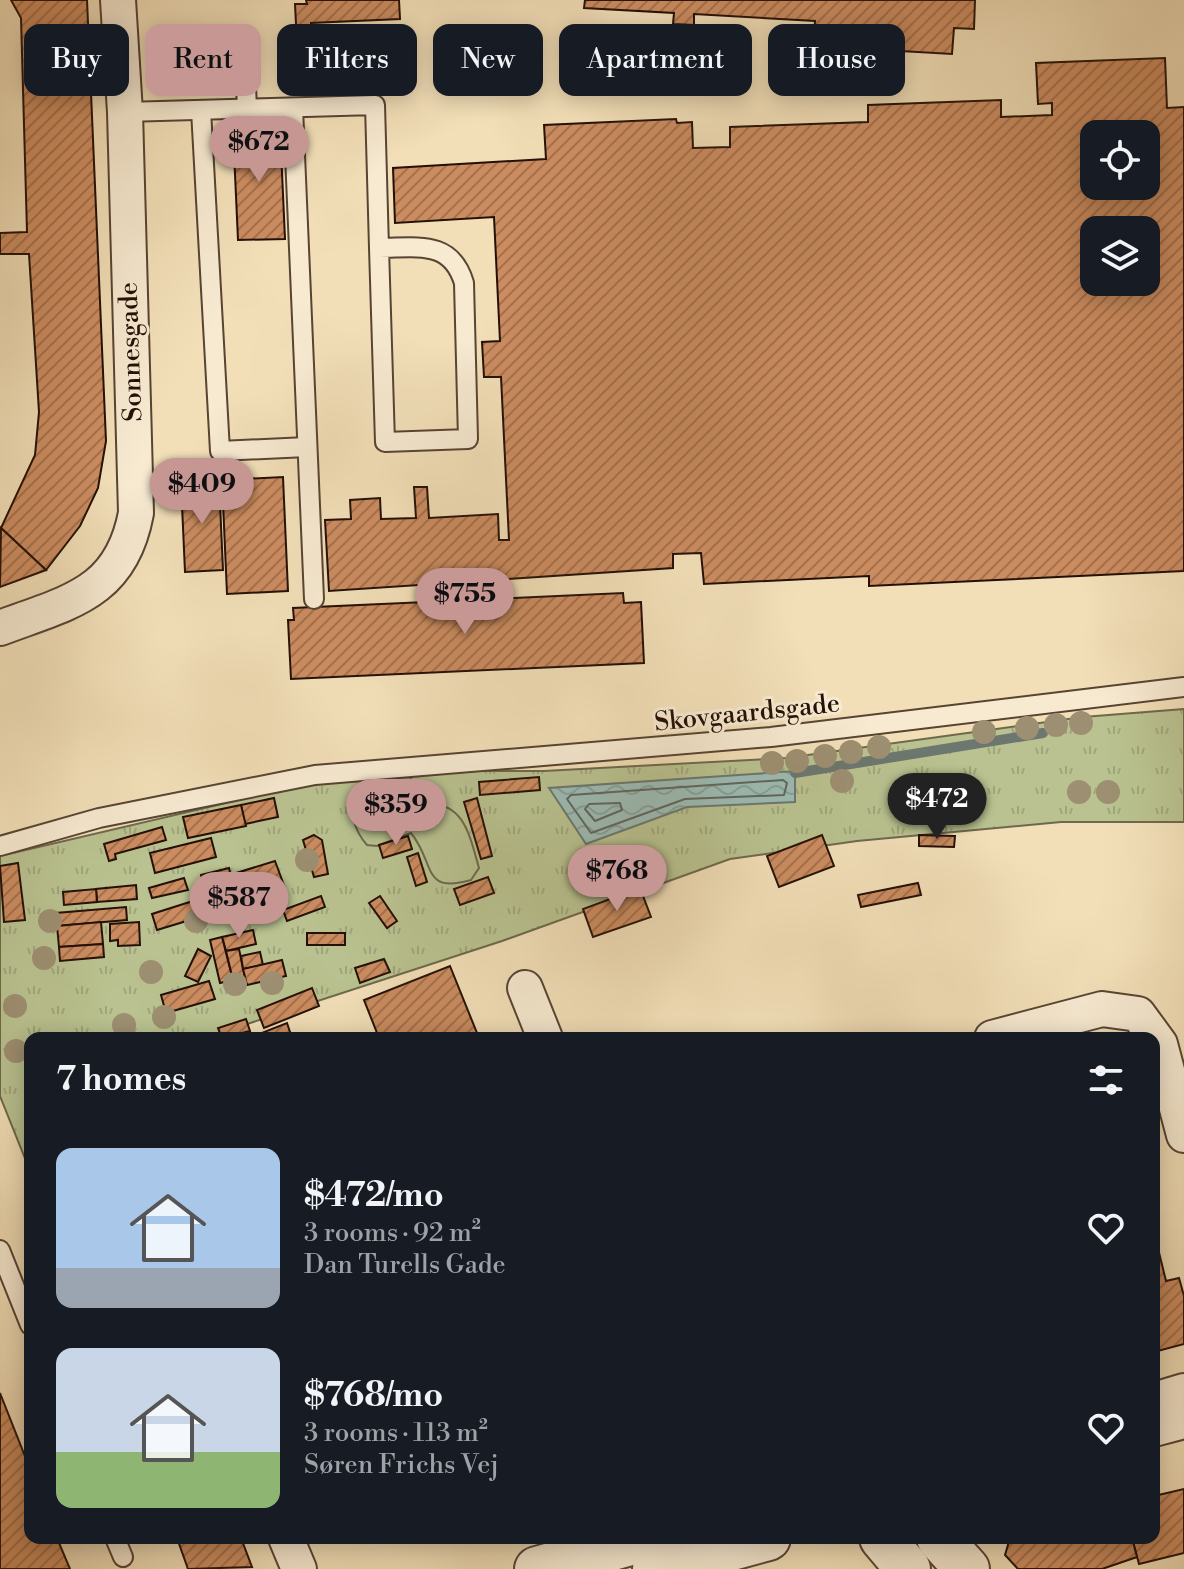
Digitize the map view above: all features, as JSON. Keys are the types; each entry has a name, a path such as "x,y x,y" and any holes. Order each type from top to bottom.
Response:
{"street":[{"name":"Sonnesgade","path":"0,628 70,602 111,576 130,543 136,513 125,112 118,0"},
{"path":"525,988 543,1032"},
{"path":"1015,1032 1102,1009 1138,1014 1151,1032"},
{"path":"1160,1044 1178,1089 1184,1135"},
{"path":"1160,1398 1184,1391"},
{"path":"1160,1427 1184,1421"},
{"path":"289,1544 299,1569"},
{"path":"537,1569 627,1544"},
{"path":"655,1569 746,1544"},
{"path":"887,1544 908,1569"},
{"path":"944,1544 967,1569"}],"lane":[{"path":"246,96 247,109"},
{"path":"125,112 375,105 379,248 385,442 468,439 464,283 459,265 447,254 429,247 379,248"},
{"path":"293,108 314,599"},
{"path":"201,110 220,451 307,447"},
{"name":"Skovgaardsgade","path":"0,846 99,818 315,775 755,739 1184,687"},
{"path":"0,1250 24,1310"},
{"path":"118,1544 123,1557"}],"green space":[{"path":"1184,709 1184,822 1061,822 857,841 730,859 502,941 222,1032 24,1032 24,1156 0,1096 0,856 363,771 544,771 786,758 1083,717"},
{"path":"410,777 424,805 448,808 463,823 479,868 471,880 444,883 437,879 411,833 377,846 367,845 359,834 352,813 351,792 368,778"}],"water":[{"path":"795,771 795,802 687,807 586,844 549,788"}],"building":[{"path":"11,0 87,0 88,24 24,24 24,96 91,96 106,441 98,488 80,526 46,570 1,528 35,455 39,412 29,254 0,254 0,233 27,232 21,18"},
{"path":"306,0 399,0 400,19 296,24 295,4 307,4"},
{"path":"585,0 975,0 974,29 954,28 952,54 905,51 905,24 815,24 815,21 694,14 694,24 673,24 674,13 584,8"},
{"path":"1165,58 1167,108 1184,107 1184,571 869,586 869,576 704,584 701,553 673,554 673,568 329,591 325,520 351,519 350,500 380,498 381,519 416,518 414,487 427,487 429,518 498,514 499,540 509,540 501,377 484,377 482,342 500,341 494,217 395,223 393,168 546,159 544,125 676,119 677,123 692,122 693,148 730,147 730,127 868,122 868,105 1001,100 1001,117 1052,115 1052,103 1038,104 1036,63"},
{"path":"280,128 285,239 238,240 233,130"},
{"path":"283,477 288,591 227,594 222,480"},
{"path":"219,481 223,570 185,572 181,483"},
{"path":"1,528 46,570 0,587"},
{"path":"623,593 624,603 641,602 644,663 291,679 288,620 294,620 293,608"},
{"path":"539,777 540,790 480,795 479,782"},
{"path":"274,798 278,817 245,824 241,805"},
{"path":"477,798 492,856 481,859 464,802"},
{"path":"241,805 246,826 188,838 183,817"},
{"path":"162,827 166,840 115,854 116,859 109,861 104,844"},
{"path":"314,835 322,840 328,874 314,877 303,840"},
{"path":"822,835 834,866 779,887 767,856"},
{"path":"919,835 955,836 954,847 919,846"},
{"path":"408,836 412,849 383,858 379,845"},
{"path":"211,838 216,857 155,873 150,853"},
{"path":"418,853 427,882 416,886 407,857"},
{"path":"275,861 285,888 241,902 233,874"},
{"path":"18,863 25,920 4,922 0,866"},
{"path":"229,868 232,881 204,888 201,875"},
{"path":"488,877 494,893 460,905 454,889"},
{"path":"184,878 188,890 152,898 149,888"},
{"path":"232,881 235,893 220,896 218,885"},
{"path":"918,883 921,895 861,907 858,895"},
{"path":"136,885 137,899 97,902 96,889"},
{"path":"640,888 651,917 593,937 583,909"},
{"path":"96,889 97,902 64,905 63,892"},
{"path":"321,896 325,907 287,921 283,910"},
{"path":"380,896 397,921 387,928 369,903"},
{"path":"196,900 203,916 157,930 152,914"},
{"path":"126,907 127,920 57,926 56,913"},
{"path":"101,922 103,944 59,947 57,926"},
{"path":"139,922 140,945 118,946 118,940 110,941 110,924"},
{"path":"253,930 256,944 226,951 222,937"},
{"path":"307,933 345,933 345,945 307,945"},
{"path":"222,937 233,980 220,983 210,940"},
{"path":"103,944 104,957 60,961 59,947"},
{"path":"198,949 211,956 198,982 185,976"},
{"path":"239,949 245,978 233,980 226,951"},
{"path":"260,952 263,965 243,969 241,956"},
{"path":"384,959 390,972 360,983 355,968"},
{"path":"282,960 286,976 247,985 243,969"},
{"path":"450,966 477,1032 377,1032 364,1000"},
{"path":"209,981 215,999 166,1013 161,995"},
{"path":"312,988 319,1006 264,1028 257,1010"},
{"path":"246,1019 250,1031 220,1032 218,1028"},
{"path":"287,1023 290,1032 264,1032"},
{"path":"1160,1256 1166,1281 1179,1278 1184,1296 1184,1344 1160,1350"},
{"path":"0,1393 24,1454 24,1544 60,1544 70,1569 0,1569"},
{"path":"1184,1489 1184,1553 1139,1564 1134,1544 1160,1544 1160,1495"},
{"path":"179,1544 243,1544 252,1567 188,1569"},
{"path":"1008,1544 1134,1544 1137,1557 1102,1569 1018,1569 1005,1555"}],"waterway":[{"path":"795,773 1043,733"}]}
